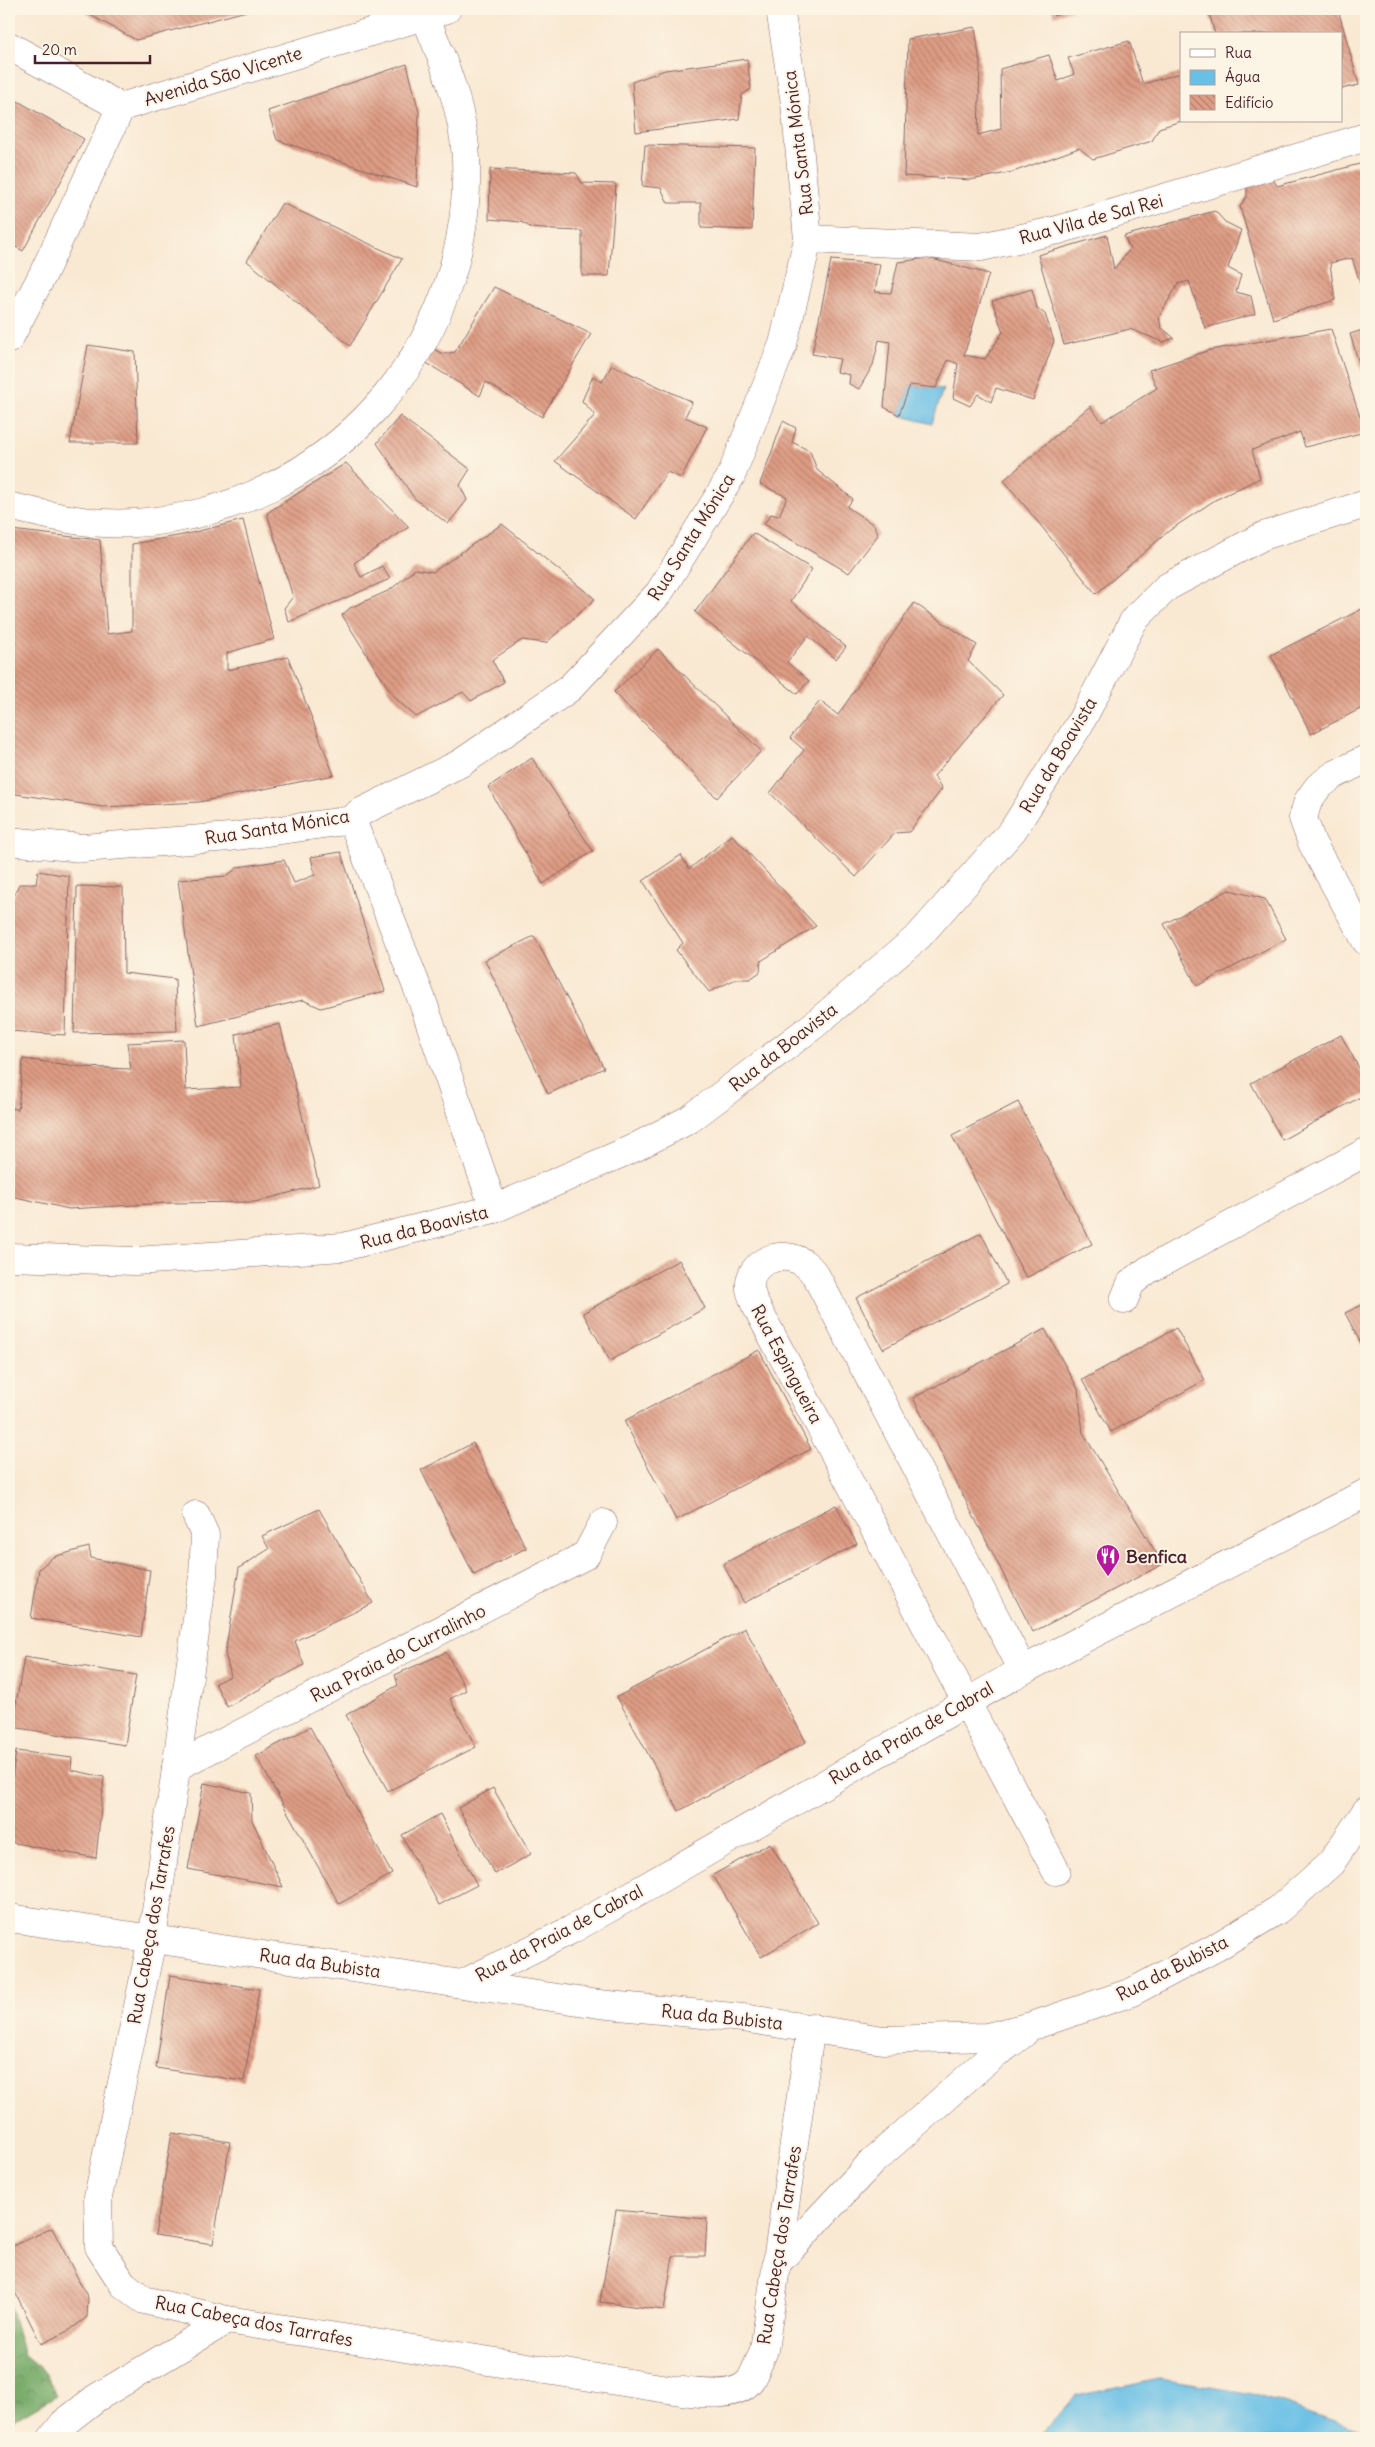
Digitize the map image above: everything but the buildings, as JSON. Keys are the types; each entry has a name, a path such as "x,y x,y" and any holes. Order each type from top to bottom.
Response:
{"street":[{"name":"Rua Santa Mónica","path":"9,841 82,848 230,837 352,820 359,813 461,763 570,688 660,592 731,476 783,344 808,239 795,103 780,9"},
{"name":"Avenida São Vicente","path":"9,46 121,106 436,12"},
{"path":"9,506 66,520 134,524 202,514 275,486 325,455 376,409 417,354 446,292 462,226 466,158 455,91 436,12"},
{"path":"9,339 43,274 121,106"},
{"name":"Rua Vila de Sal Rei","path":"808,239 981,247 1058,230 1366,137"},
{"name":"Rua da Boavista","path":"9,1256 135,1261 343,1247 494,1210 634,1148 690,1119 814,1025 919,936 1013,830 1079,725 1134,620 1167,588 1263,536 1366,504"},
{"path":"1366,759 1334,775 1318,788 1308,801 1303,818 1312,843 1366,941"},
{"path":"352,820 422,1000 494,1210"},
{"path":"1124,1300 1131,1283 1148,1270 1366,1152"},
{"name":"Rua Espingueira","path":"966,1701 755,1304 750,1288 754,1273 764,1261 779,1257 793,1258 805,1264 816,1276 1022,1670"},
{"name":"Rua da Praia de Cabral","path":"462,1984 571,1930 1022,1670 1366,1493"},
{"name":"Rua Cabeça dos Tarrafes","path":"196,1515 205,1535 205,1552 152,1940 98,2196 99,2247 123,2284 144,2300 227,2320 674,2390 702,2394 730,2393 750,2380 764,2350 811,2027"},
{"name":"Rua Praia do Curralinho","path":"176,1767 586,1555 603,1523"},
{"path":"966,1701 1056,1871"},
{"name":"Rua da Bubista","path":"9,1918 599,2004 811,2027 884,2040 987,2036 1035,2025 1132,1992 1216,1948 1278,1910 1332,1863 1366,1812"},
{"path":"777,2263 872,2162 983,2064 1035,2025"},
{"path":"52,2438 64,2423 96,2398 227,2320"}],"green space":[{"path":"9,2303 24,2355 46,2373 57,2395 9,2423"}],"water":[{"path":"910,385 943,389 932,424 899,415"},
{"path":"1160,2379 1259,2395 1366,2432 1366,2438 1038,2438 1076,2396"}],"place":[{"name":"Benfica","path":"1108,1577"}]}
